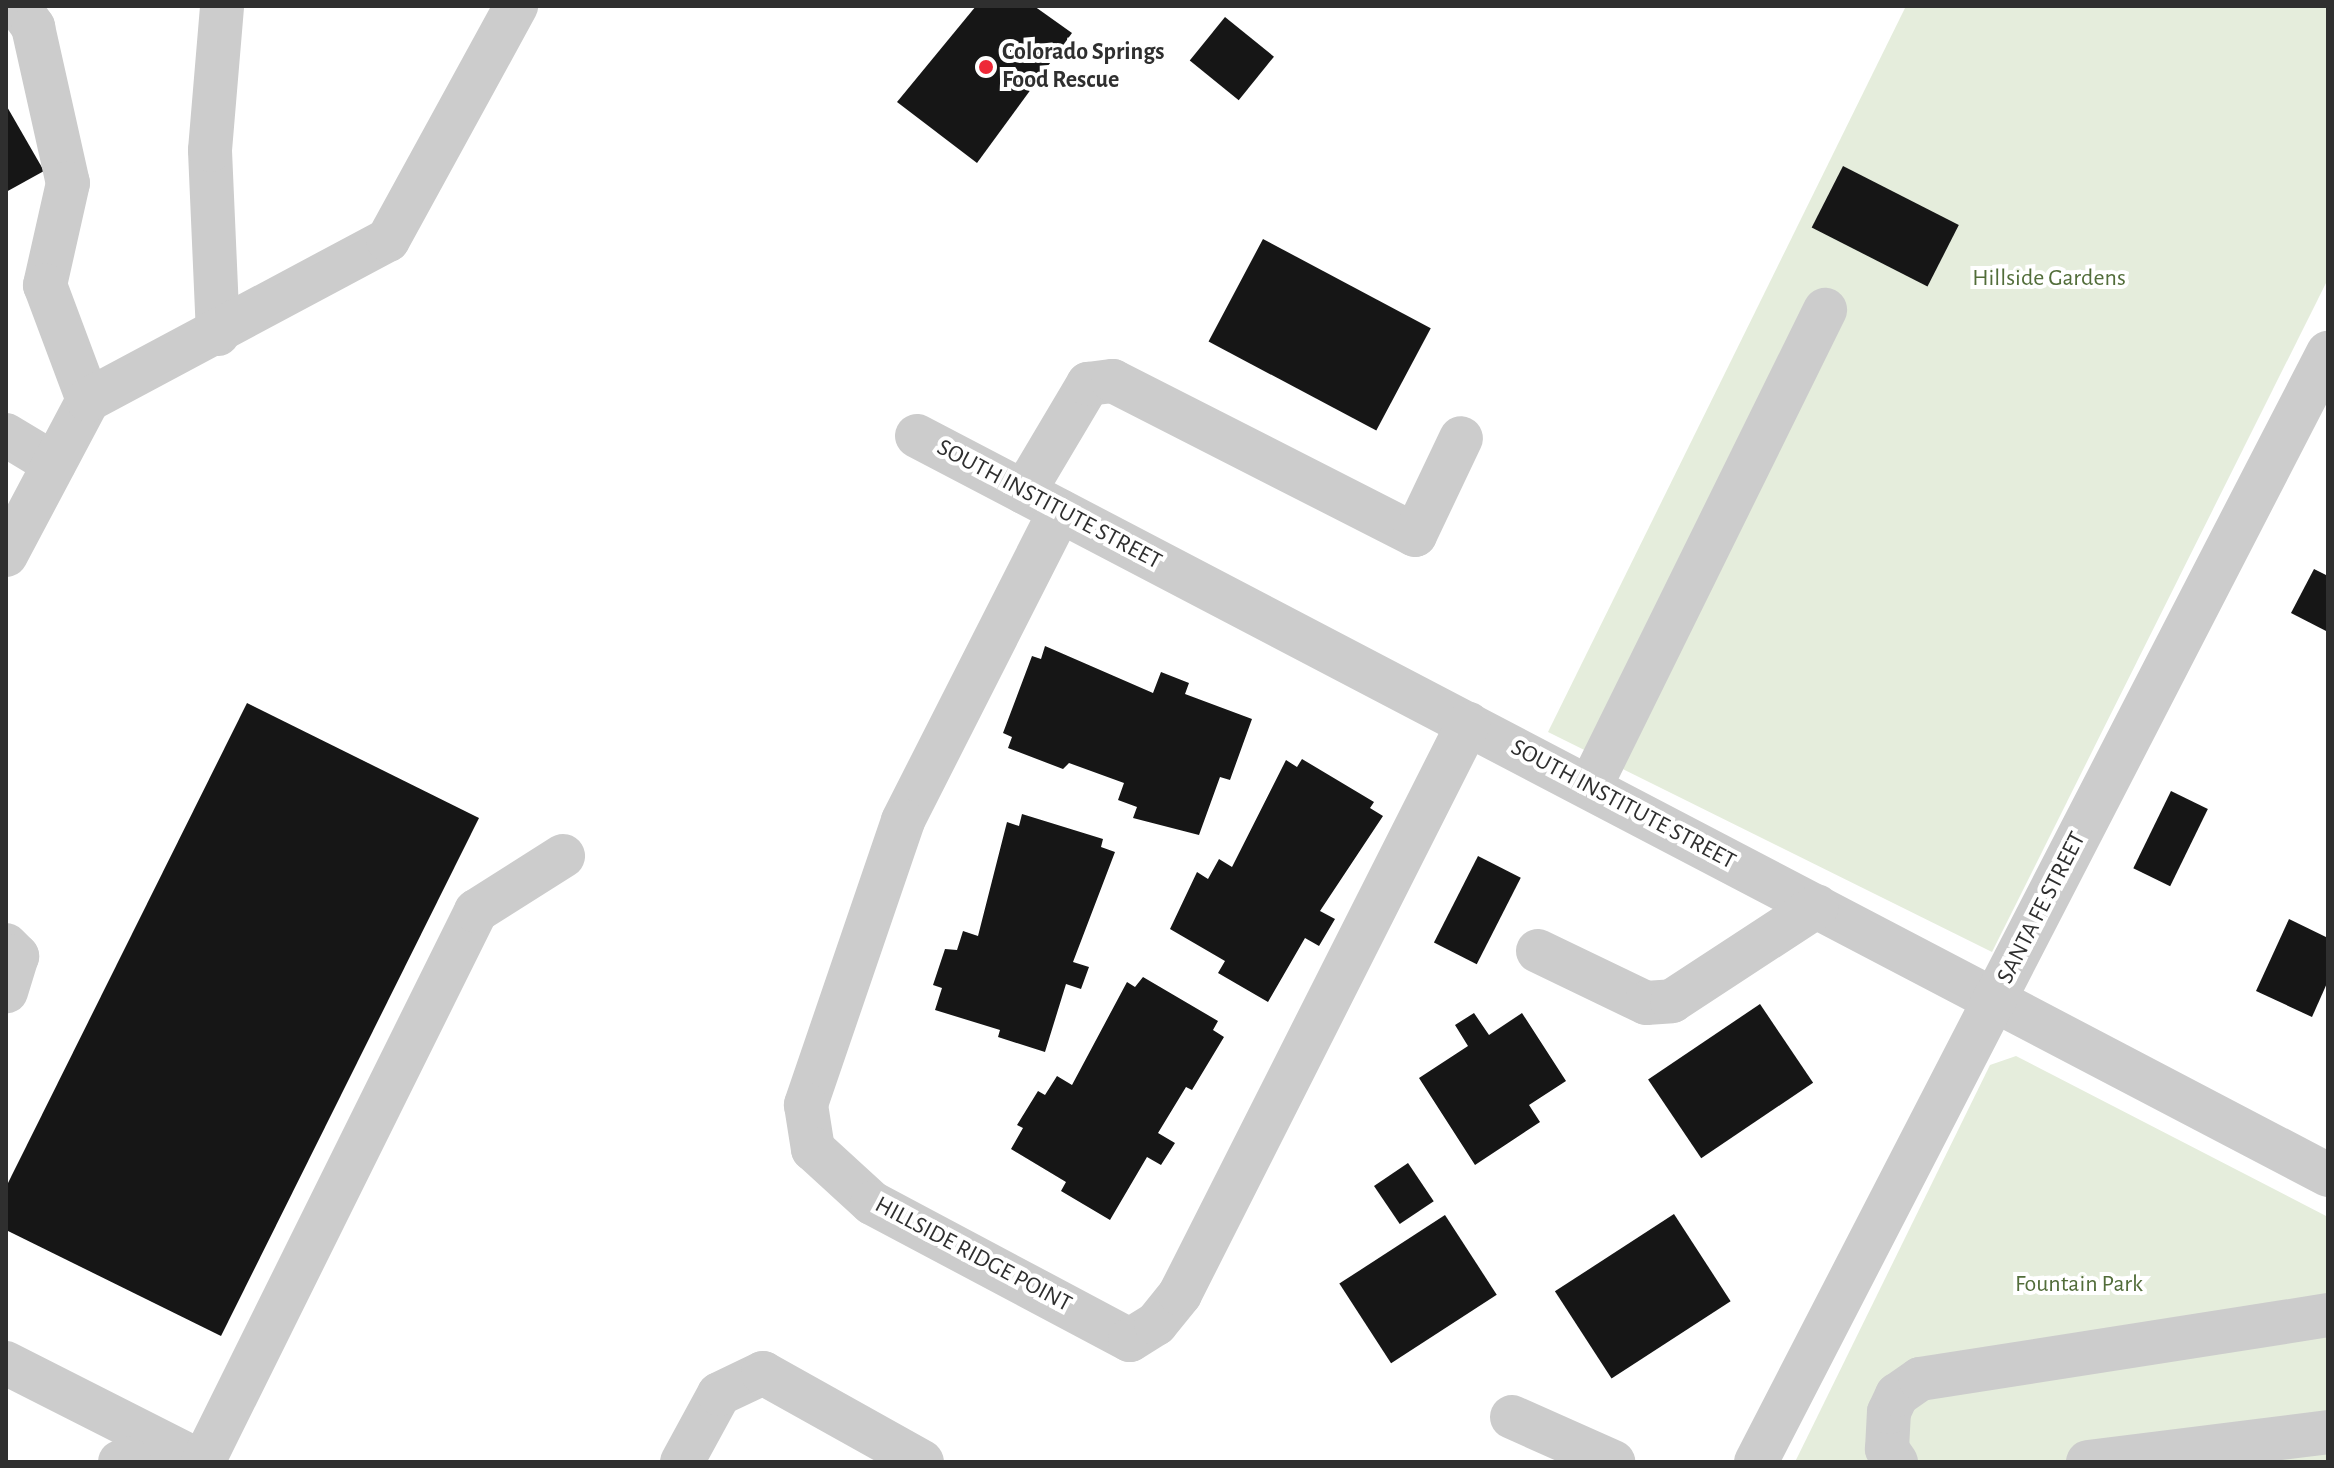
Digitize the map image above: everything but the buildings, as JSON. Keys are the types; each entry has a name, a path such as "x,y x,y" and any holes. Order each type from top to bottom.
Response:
{"street":[{"path":"18,6 33,27 68,183 45,285 88,400"},
{"path":"218,334 210,150 222,6"},
{"path":"6,555 88,400 218,334 388,240 516,6"},
{"path":"1590,787 1825,310"},
{"name":"SANTA FE STREET","path":"1756,1462 1995,999 2316,410 2328,353"},
{"path":"1042,502 1088,384 1113,381 1415,535 1461,438"},
{"path":"6,435 54,464"},
{"name":"SOUTH INSTITUTE STREET","path":"917,436 2328,1175"},
{"name":"HILLSIDE RIDGE POINT","path":"1042,502 903,821 806,1105 813,1149 872,1203 1130,1340 1156,1324 1180,1294 1468,724"},
{"path":"6,1363 129,1454 202,1462 476,911 563,856"},
{"path":"1538,951 1646,1003 1672,1001 1817,906"},
{"path":"6,945 17,956 6,991"},
{"path":"1896,1462 1887,1449 1889,1412 1897,1395 1920,1379 2328,1315"},
{"path":"682,1462 719,1394 763,1373 922,1462"},
{"path":"1512,1417 1613,1462"},
{"path":"2088,1462 2328,1432"}],"green space":[{"name":"Hillside Gardens","path":"1906,6 2328,6 2328,279 1992,952 1548,732"},
{"name":"Fountain Park","path":"2016,1056 2328,1217 2328,1462 1795,1462 1990,1065"}],"place":[{"name":"Colorado Springs Food Rescue","path":"986,67"}]}
